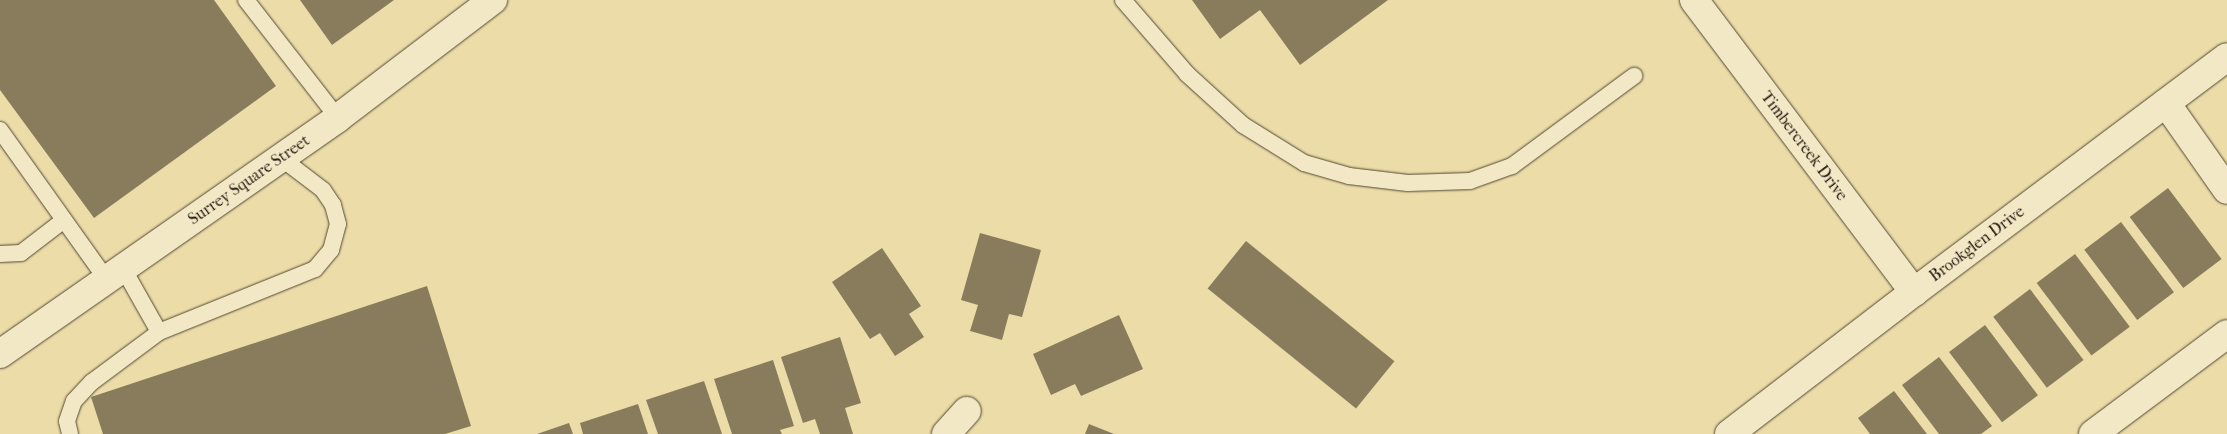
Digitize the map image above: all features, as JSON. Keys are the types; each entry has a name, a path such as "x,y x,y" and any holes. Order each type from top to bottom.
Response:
{"street":[{"name":"Surrey Square Street","path":"0,354 338,118 493,0"},
{"name":"Timbercreek Drive","path":"1694,0 1914,292"},
{"name":"Brookglen Drive","path":"1729,434 1914,292 2227,57"},
{"path":"2166,103 2227,190"},
{"path":"2093,434 2227,334"},
{"path":"946,434 967,411"}],"lane":[{"path":"246,0 338,118"},
{"path":"1123,0 1187,74 1243,125 1304,163 1349,176 1408,183 1470,180 1512,166 1634,76"},
{"path":"0,130 64,220 115,274 160,332"},
{"path":"70,434 67,421 74,401 92,382 160,332 315,269 331,250 338,224 332,205 323,190 281,158"},
{"path":"0,254 21,253 64,220"}],"building":[{"path":"0,0 214,0 276,86 94,218 0,90"},
{"path":"300,0 394,0 332,45"},
{"path":"1192,0 1388,0 1300,65 1260,10 1220,39"},
{"path":"2168,188 2222,259 2183,288 2130,217"},
{"path":"2121,222 2174,292 2137,320 2084,250"},
{"path":"980,233 1041,250 1022,317 1009,314 1002,340 970,331 978,305 961,300"},
{"path":"1246,241 1394,361 1356,409 1208,288"},
{"path":"882,248 921,306 909,314 924,337 895,356 880,333 870,339 832,282"},
{"path":"2075,254 2130,327 2091,356 2037,283"},
{"path":"427,286 471,426 445,434 103,434 91,397"},
{"path":"2030,289 2084,360 2047,388 1993,317"},
{"path":"1119,315 1143,369 1081,396 1075,384 1051,395 1033,354"},
{"path":"1985,325 2038,395 2002,422 1949,352"},
{"path":"840,337 861,403 845,408 853,434 820,434 815,419 803,423 781,357"},
{"path":"1939,357 1992,426 1981,434 1939,434 1902,385"},
{"path":"773,360 794,426 780,430 782,434 732,434 714,379"},
{"path":"704,381 722,434 658,434 646,400"},
{"path":"1894,391 1927,434 1870,434 1858,418"},
{"path":"638,404 648,434 583,434 580,423"},
{"path":"569,423 573,434 537,434"},
{"path":"1089,424 1114,434 1085,434"}]}
